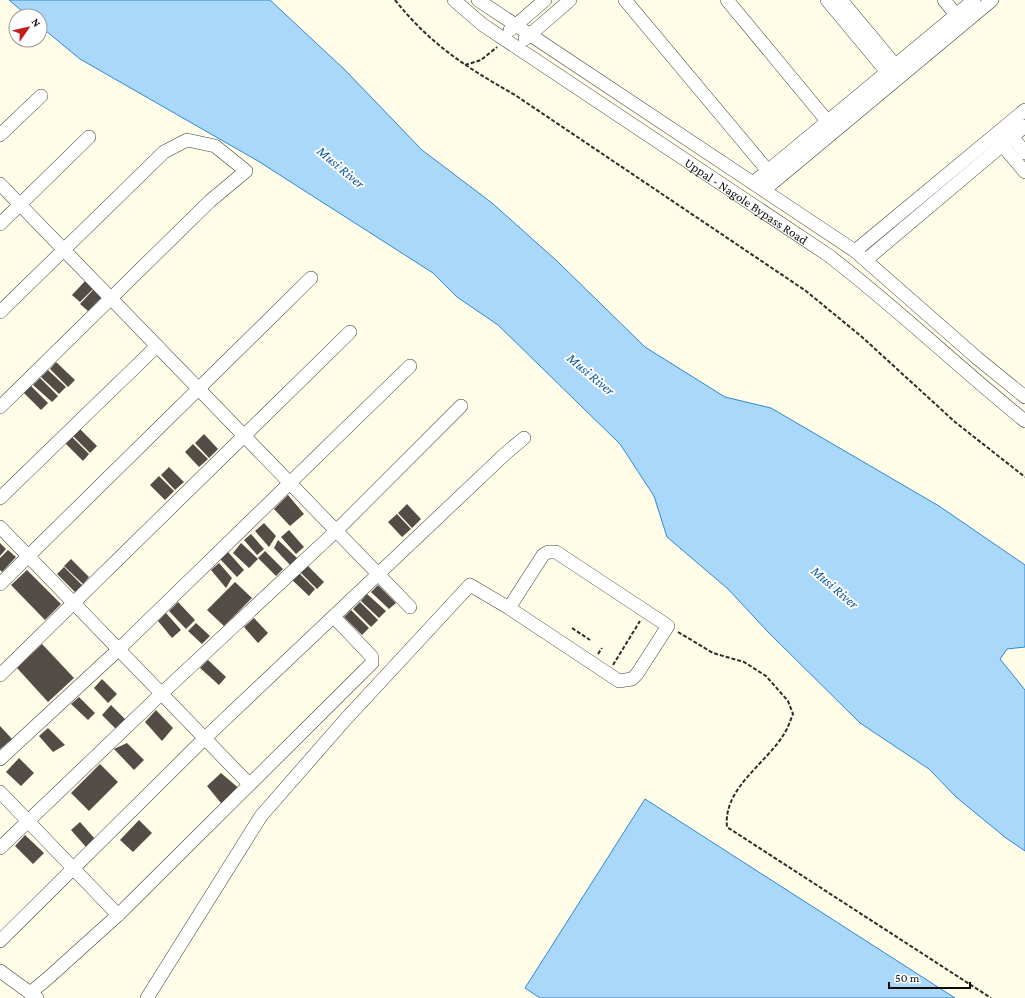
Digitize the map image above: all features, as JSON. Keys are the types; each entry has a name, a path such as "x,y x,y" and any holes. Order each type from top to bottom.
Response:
{"street":[{"name":"Uppal - Nagole Bypass Road","path":"454,0 483,25 828,255 978,383 1025,421"},
{"name":"Uppal - Nagole Bypass Road","path":"478,0 855,251 977,358 1025,396"},
{"path":"503,38 515,24 545,0"},
{"path":"517,47 570,0"},
{"path":"625,0 768,171"},
{"path":"727,0 832,126"},
{"path":"827,0 895,73"},
{"path":"841,0 895,73"},
{"path":"944,0 962,13"},
{"path":"764,190 832,126 895,73 962,13 974,0"},
{"path":"962,13 992,0"},
{"path":"0,135 41,96"},
{"path":"866,260 1003,136 1025,110"},
{"path":"753,183 832,126"},
{"path":"855,251 1003,136 1025,126"},
{"path":"1003,136 1025,152"},
{"path":"1003,136 1025,172"},
{"path":"0,224 88,137"},
{"path":"0,312 164,152 187,140 215,146 246,171 210,201 0,407"},
{"path":"0,184 410,607"},
{"path":"0,584 311,278"},
{"path":"0,675 350,332"},
{"path":"0,498 157,346"},
{"path":"0,759 118,650 410,366"},
{"path":"0,848 161,694 336,531 461,406"},
{"path":"0,941 204,738 379,575 505,454 524,438"},
{"path":"0,527 249,784"},
{"path":"147,998 261,816 344,721 470,585 509,608 619,681 632,679 668,626 556,552 551,552 544,555 509,608"},
{"path":"0,971 33,995 47,979 118,915 372,663 372,657 334,617"},
{"path":"0,792 118,915"}],"path":[{"path":"395,0 409,17 437,44 464,66 515,95 806,292 862,337 955,422 1025,477"},
{"path":"464,66 488,56 499,46 503,38"},
{"path":"607,674 646,611"},
{"path":"668,626 714,653 744,662 766,676 788,701 794,714 784,735 739,788 725,815 726,827 991,998"},
{"path":"572,628 590,640"}],"water":[{"name":"Musi River","path":"9,0 270,0 345,70 422,150 492,203 557,261 645,347 725,397 771,408 939,506 1025,565 1025,647 1007,649 1000,659 1025,690 1025,851 1006,838 956,797 929,769 860,723 768,632 728,589 667,537 654,496 620,444 498,325 457,297 433,273 258,161 80,59 48,33 48,8 18,8"},
{"path":"645,799 955,998 540,998 525,988"}],"building":[{"path":"86,280 94,288 80,302 72,295"},
{"path":"94,289 102,297 88,311 80,304"},
{"path":"56,362 75,380 68,387 50,369"},
{"path":"48,370 66,387 59,394 41,377"},
{"path":"40,378 58,396 52,402 33,385"},
{"path":"30,385 48,403 41,410 23,392"},
{"path":"79,428 97,446 90,453 72,435"},
{"path":"204,434 218,449 209,458 195,443"},
{"path":"71,436 89,454 83,461 65,443"},
{"path":"193,444 208,459 199,467 185,452"},
{"path":"169,467 184,482 175,490 161,475"},
{"path":"159,476 174,491 165,500 150,485"},
{"path":"288,495 304,514 290,526 274,509"},
{"path":"407,504 421,519 412,528 398,513"},
{"path":"397,514 411,529 402,537 388,522"},
{"path":"264,523 276,536 269,547 255,531"},
{"path":"289,530 304,547 296,554 281,537"},
{"path":"251,534 264,549 257,555 244,540"},
{"path":"278,540 297,558 290,565 274,548"},
{"path":"0,543 6,549 0,556"},
{"path":"241,543 258,559 249,568 233,553"},
{"path":"8,550 16,557 2,572 0,570 0,558"},
{"path":"265,551 283,569 276,576 258,558"},
{"path":"228,552 244,570 237,577 220,559"},
{"path":"71,559 89,577 83,584 64,566"},
{"path":"219,563 232,578 226,588 211,570"},
{"path":"306,564 324,582 317,589 299,571"},
{"path":"64,567 82,585 75,592 57,574"},
{"path":"27,570 61,604 45,620 11,585"},
{"path":"297,571 315,589 309,596 290,578"},
{"path":"235,582 252,598 224,626 207,610"},
{"path":"378,585 396,603 389,609 371,592"},
{"path":"367,594 386,611 379,618 361,601"},
{"path":"178,602 195,620 186,629 169,611"},
{"path":"360,602 378,620 371,627 353,609"},
{"path":"351,610 369,628 362,635 344,617"},
{"path":"166,613 181,630 172,638 158,621"},
{"path":"254,618 268,633 258,643 244,627"},
{"path":"196,623 210,636 202,644 188,631"},
{"path":"42,644 74,678 48,702 17,668"},
{"path":"208,660 226,677 219,685 200,668"},
{"path":"102,679 117,694 108,703 94,688"},
{"path":"79,697 95,713 88,720 71,704"},
{"path":"111,705 126,720 117,730 102,715"},
{"path":"156,710 173,728 162,741 145,722"},
{"path":"0,726 12,739 0,749"},
{"path":"48,728 65,745 53,752 39,736"},
{"path":"127,743 144,760 134,770 114,749"},
{"path":"19,758 34,773 21,786 6,772"},
{"path":"100,764 118,782 89,811 71,793"},
{"path":"221,773 242,791 225,808 207,786"},
{"path":"139,820 152,833 133,852 120,840"},
{"path":"80,822 95,839 86,847 71,830"},
{"path":"25,835 44,853 33,864 15,846"}]}
